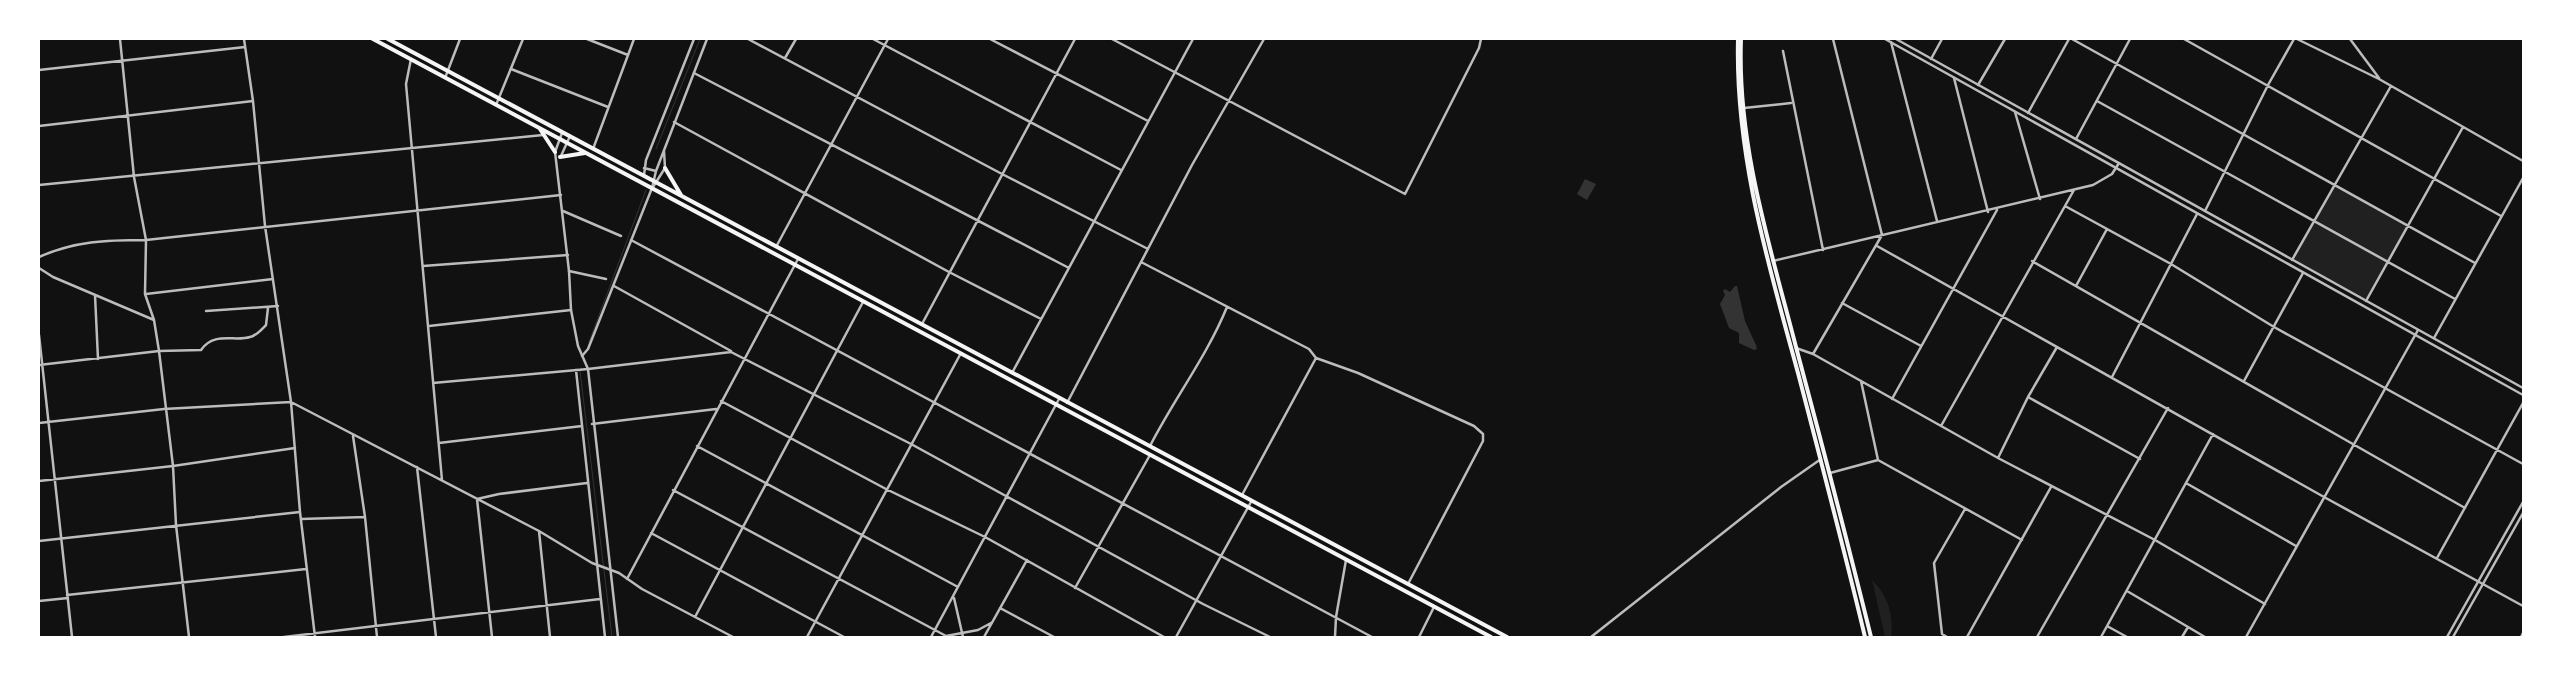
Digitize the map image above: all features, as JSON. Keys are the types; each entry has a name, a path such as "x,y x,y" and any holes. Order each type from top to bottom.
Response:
{"main road":[{"path":"373,39 1491,637"},
{"path":"388,39 1251,502 1507,637"},
{"path":"1740,39 1744,108 1755,188 1871,637"},
{"path":"1740,39 1738,84 1750,187 1768,262 1821,459 1864,637"},
{"path":"538,128 555,152"},
{"path":"559,160 585,153"},
{"path":"665,168 682,197"}],"street":[{"path":"120,39 134,177 146,240 145,294 154,320 159,351 164,409 173,466 176,525 189,637"},
{"path":"244,39 253,101 265,226 291,402 300,519 315,636"},
{"path":"445,78 460,39"},
{"path":"496,105 523,39"},
{"path":"587,39 628,55"},
{"path":"593,149 634,39"},
{"path":"644,176 644,168 694,39"},
{"path":"655,182 656,171 707,39"},
{"path":"748,39 1148,249"},
{"path":"785,58 796,39"},
{"path":"873,39 1122,170"},
{"path":"776,247 888,39"},
{"path":"990,39 1148,121"},
{"path":"921,325 1075,39"},
{"path":"1112,39 1405,194 1479,48 1481,39"},
{"path":"1012,373 1193,39"},
{"path":"1067,403 1192,165 1230,102 1264,39"},
{"path":"1813,354 1882,235 1833,39"},
{"path":"1885,39 2303,274 2416,334 2523,395"},
{"path":"1896,39 2523,388"},
{"path":"1931,58 1942,39"},
{"path":"1978,85 2005,39"},
{"path":"2028,112 2070,39 2244,133 2475,263"},
{"path":"2076,139 2130,39"},
{"path":"2184,39 2501,216"},
{"path":"2205,211 2268,85 2296,39 2380,79 2523,161"},
{"path":"2350,39 2380,79"},
{"path":"1890,42 1937,221"},
{"path":"39,70 245,47"},
{"path":"1783,51 1791,103 1823,250"},
{"path":"411,59 406,78 442,480"},
{"path":"511,69 608,108"},
{"path":"694,73 1069,268"},
{"path":"1954,78 1988,212"},
{"path":"2292,260 2360,137 2391,86"},
{"path":"39,126 253,101"},
{"path":"2097,101 2455,299"},
{"path":"1744,108 1791,103"},
{"path":"2015,112 2040,199"},
{"path":"674,122 949,272 1042,319"},
{"path":"2366,301 2463,126"},
{"path":"563,132 555,152 559,160 571,310 578,346 588,369 592,424 618,637"},
{"path":"39,185 259,165 544,135"},
{"path":"559,160 570,136"},
{"path":"582,356 588,349 652,188 665,168 664,151"},
{"path":"1773,261 1937,221 1988,212 2074,190 2105,180 2119,163"},
{"path":"644,168 656,171"},
{"path":"2434,338 2523,178"},
{"path":"1941,426 2032,261 2074,190"},
{"path":"39,257 63,246 110,240 146,240 561,195"},
{"path":"2065,206 2171,264 2274,327 2523,464"},
{"path":"1892,399 1997,209"},
{"path":"563,212 621,236"},
{"path":"2112,377 2197,214"},
{"path":"2076,286 2107,229"},
{"path":"631,240 838,350 1029,455 1372,637"},
{"path":"1877,246 2324,497 2523,606"},
{"path":"423,266 568,255"},
{"path":"627,579 716,409 798,259"},
{"path":"2032,261 2465,508"},
{"path":"1141,262 1309,349 1316,358 1379,382 1474,426 1483,434 1484,441 1407,585"},
{"path":"39,268 95,295 154,320"},
{"path":"569,271 606,279"},
{"path":"2244,381 2303,274"},
{"path":"145,294 273,279"},
{"path":"614,286 731,352 745,357 911,444 1197,600 1270,637"},
{"path":"95,295 98,359"},
{"path":"695,617 792,438 862,302"},
{"path":"1842,303 1921,346"},
{"path":"206,311 278,306"},
{"path":"1149,447 1172,404 1203,356 1227,307"},
{"path":"40,365 159,351 201,350 204,346 227,336 248,338 254,336 266,325 268,308"},
{"path":"429,326 571,310"},
{"path":"2246,637 2418,330"},
{"path":"39,335 40,365 72,637"},
{"path":"1998,458 2057,346"},
{"path":"1796,348 1813,354 2051,487 2155,540 2264,604"},
{"path":"434,384 588,369 731,352"},
{"path":"807,637 960,353"},
{"path":"1241,496 1316,358"},
{"path":"576,370 605,637"},
{"path":"1861,381 1878,460"},
{"path":"2028,398 2140,459"},
{"path":"931,637 1059,399"},
{"path":"722,400 886,489 985,537 1164,637"},
{"path":"39,423 164,409 291,402 353,436 417,466 539,531 598,566 609,569 733,637"},
{"path":"2437,558 2523,403"},
{"path":"2037,637 2168,408"},
{"path":"592,424 716,409"},
{"path":"439,443 582,426"},
{"path":"2101,637 2213,434"},
{"path":"353,436 365,517 377,637"},
{"path":"697,446 958,587"},
{"path":"39,481 173,466 295,448"},
{"path":"1075,588 1150,454"},
{"path":"1591,637 1781,487 1821,459"},
{"path":"1830,473 1878,460 2022,540"},
{"path":"417,466 436,637"},
{"path":"477,499 499,494 587,483"},
{"path":"2186,483 2296,546"},
{"path":"1967,637 2051,487"},
{"path":"673,490 744,526 946,636 962,636 990,624 994,619"},
{"path":"477,499 492,637"},
{"path":"1176,637 1251,502"},
{"path":"2447,637 2523,502"},
{"path":"1947,637 1942,634 1934,562 1965,509"},
{"path":"39,541 300,512"},
{"path":"2453,637 2523,513"},
{"path":"300,519 365,517"},
{"path":"539,531 550,637"},
{"path":"650,533 844,637"},
{"path":"984,637 1026,560"},
{"path":"1336,637 1336,617 1346,560"},
{"path":"39,601 68,596 306,569"},
{"path":"2127,591 2205,637"},
{"path":"954,596 962,636"},
{"path":"284,637 315,636 376,626 600,600"},
{"path":"1419,637 1434,607"},
{"path":"1000,608 1054,637"},
{"path":"2107,626 2127,637"},
{"path":"2182,637 2188,627"},
{"path":"2521,637 2523,632"}],"shaded area":[{"path":"1585,179 1596,184 1587,200 1577,194"},
{"path":"2334,185 2408,225 2366,301 2292,260"},
{"path":"1737,286 1745,321 1756,345 1757,349 1754,350 1739,343 1739,333 1729,328 1720,304 1725,295 1723,291 1725,289 1730,292"},
{"path":"1872,580 1882,592 1889,606 1892,621 1891,637 1885,637"}],"waterway":[{"path":"656,149 700,39"},
{"path":"589,342 646,190"},
{"path":"580,371 612,637"}]}
